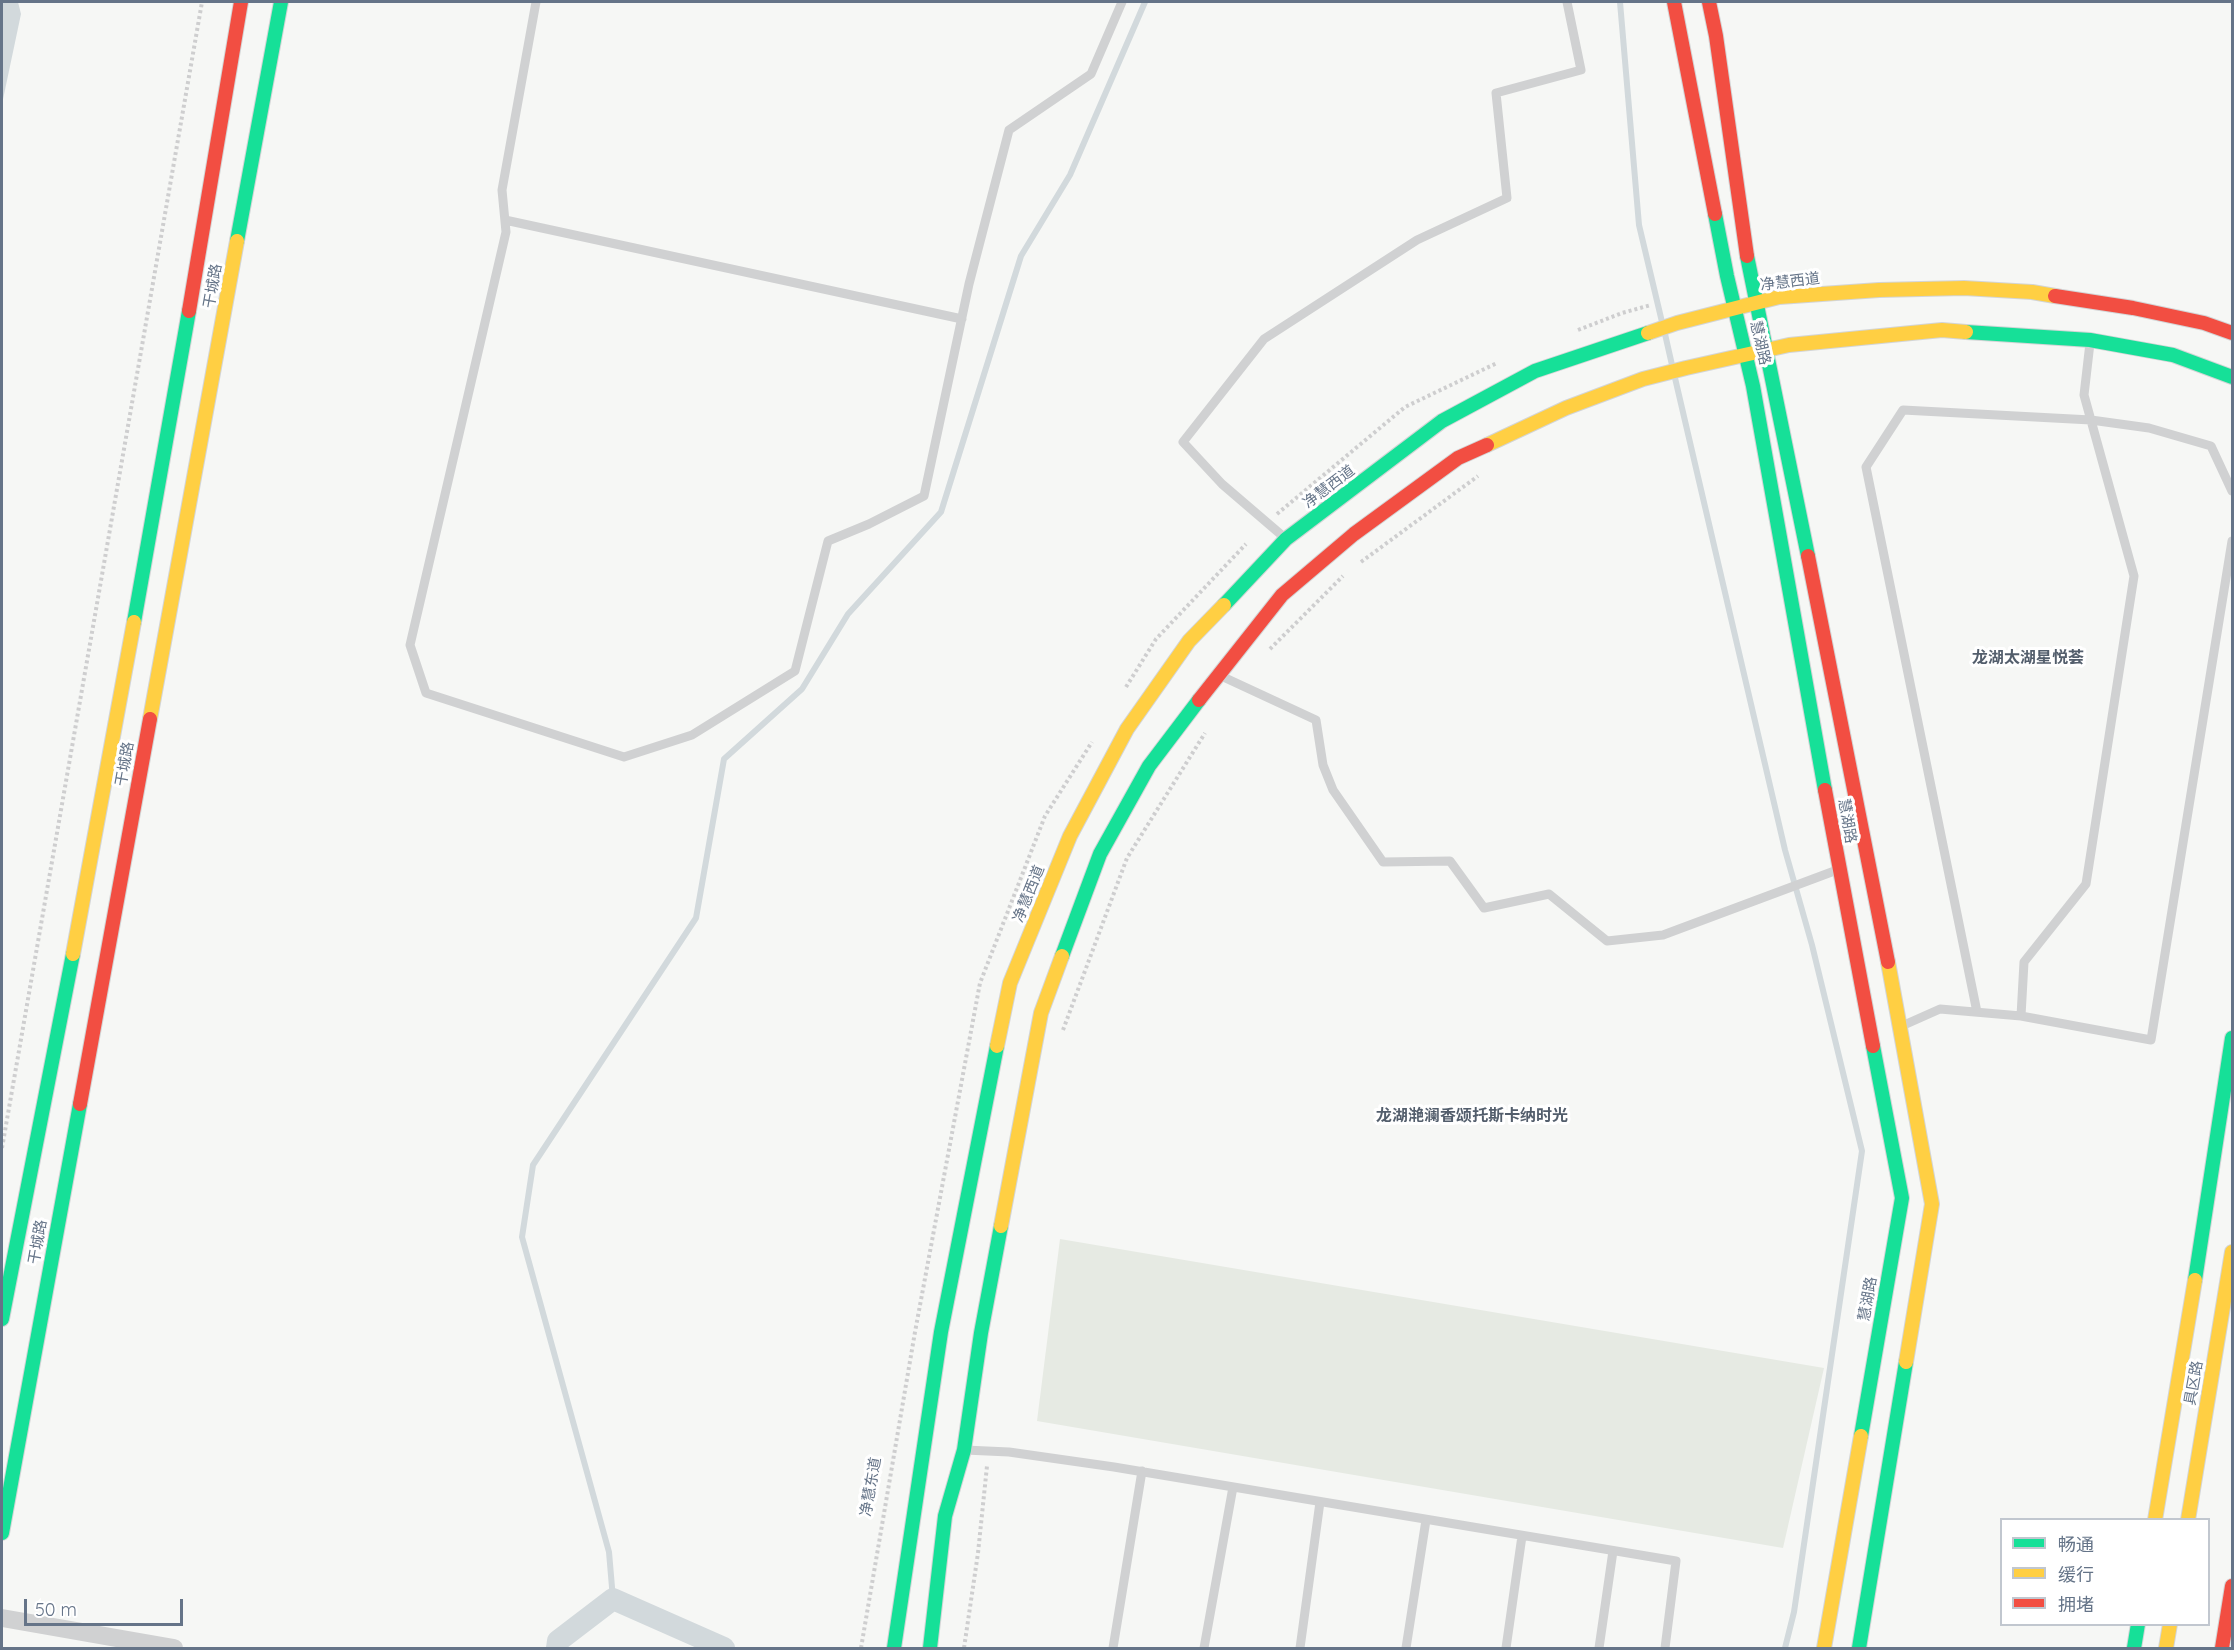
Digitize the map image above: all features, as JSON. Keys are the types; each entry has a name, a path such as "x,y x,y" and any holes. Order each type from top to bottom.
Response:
{"main road":[{"name":"干城路","path":"2,1319 84,900 174,399 241,2"},
{"name":"干城路","path":"2,1533 282,2"},
{"name":"慧湖路","path":"1674,2 1735,309 1753,386 1839,869 1902,1198 1824,1648"},
{"name":"慧湖路","path":"1709,2 1716,36 1749,270 1767,350 1901,1026 1932,1204 1859,1648"},
{"name":"净慧西道","path":"894,1648 941,1332 1010,983 1070,836 1127,729 1189,641 1286,539 1442,421 1535,371 1677,323 1779,297 1879,290 1964,288 2032,292 2133,308 2204,323 2232,333"},
{"path":"930,1648 945,1516 964,1450 981,1333 1041,1013 1100,854 1149,766 1218,674 1282,595 1354,534 1458,458 1566,408 1643,379 1686,368 1789,345 1942,330 2090,340 2173,356 2232,377"},
{"path":"2155,1518 2232,1038"},
{"name":"具区路","path":"2188,1518 2232,1252"},
{"path":"2222,1648 2232,1586"},
{"path":"2134,1648 2138,1626"},
{"path":"2166,1648 2170,1626"}],"street":[{"path":"2,1618 174,1648"}],"lane":[{"path":"536,2 502,190 506,232 410,645 426,693 624,757 692,735 795,671 828,541 869,524 924,496 962,319 1009,130 1091,74 1122,2"},
{"path":"1286,539 1222,484 1183,442 1264,339 1417,240 1507,198 1496,93 1581,70 1567,2"},
{"path":"505,220 962,319"},
{"path":"2021,1016 2024,962 2085,884 2134,576 2084,395 2090,340"},
{"path":"1977,1012 1866,467 1903,410 2091,420 2149,428 2211,446 2232,491"},
{"path":"1901,1026 1940,1009 2021,1016 2151,1040 2232,541"},
{"path":"1218,674 1316,720 1323,765 1333,790 1383,862 1449,861 1484,908 1549,894 1607,941 1663,935 1839,869"},
{"path":"964,1450 1009,1452 1142,1471 1676,1561 1665,1648"},
{"path":"1113,1648 1142,1471"},
{"path":"1204,1648 1233,1487"},
{"path":"1300,1648 1320,1502"},
{"path":"1406,1648 1426,1520"},
{"path":"1506,1648 1522,1536"},
{"path":"1599,1648 1613,1551"}],"path":[{"path":"2,1148 202,2"},
{"path":"1360,562 1481,474"},
{"path":"1269,650 1351,568"},
{"path":"1060,1039 1127,858 1206,732"},
{"name":"净慧东道","path":"861,1648 915,1332"},
{"path":"964,1648 978,1554 989,1451"}],"shaded area":[{"path":"2,2 18,2 21,14 2,104"},
{"path":"1060,1239 1824,1368 1783,1548 1037,1421"}],"waterway":[{"path":"613,1599 609,1552 522,1237 533,1165 696,918 724,759 802,689 848,614 941,512 1021,256 1070,175 1145,2"},
{"path":"1620,2 1639,225 1662,322"},
{"path":"1665,334 1672,365"},
{"path":"1675,378 1785,850 1812,945 1862,1151 1794,1612 1785,1648"},
{"path":"557,1648 558,1641 613,1599 724,1648"}],"traffic: fast":[{"path":"237,241 281,2"},
{"path":"1715,214 1753,386 1825,790"},
{"path":"1747,256 1808,556"},
{"path":"134,622 189,311"},
{"path":"1966,332 2090,340 2173,355 2232,377"},
{"path":"1224,605 1286,539 1442,421 1535,371 1648,333"},
{"path":"1062,956 1100,854 1149,766 1199,700"},
{"path":"2,1319 73,954"},
{"path":"2195,1280 2232,1038"},
{"path":"894,1648 941,1332 997,1046"},
{"path":"1861,1436 1902,1198 1873,1046"},
{"path":"2,1533 80,1104"},
{"path":"930,1648 945,1516 964,1450 981,1333 1001,1226"},
{"path":"1859,1648 1906,1362"},
{"path":"2134,1648 2138,1626"}],"traffic: slow":[{"path":"150,719 237,241"},
{"path":"1648,333 1677,323 1779,297 1879,290 1964,288 2032,292 2055,296"},
{"path":"1487,445 1566,408 1643,379 1686,368 1789,345 1942,330 1966,332"},
{"path":"997,1046 1010,983 1070,836 1127,729 1189,641 1224,605"},
{"path":"73,954 134,622"},
{"path":"1001,1226 1041,1013 1062,956"},
{"path":"1888,962 1932,1204 1906,1362"},
{"path":"2188,1518 2232,1252"},
{"path":"2155,1518 2195,1280"},
{"path":"1824,1648 1861,1436"},
{"path":"2166,1648 2170,1626"}],"traffic: jam":[{"path":"189,311 241,2"},
{"path":"1674,2 1715,214"},
{"path":"1709,2 1716,36 1747,256"},
{"path":"2055,296 2133,308 2204,323 2232,333"},
{"path":"1199,700 1282,595 1354,534 1458,458 1487,445"},
{"path":"1808,556 1888,962"},
{"path":"80,1104 150,719"},
{"path":"1825,790 1873,1046"},
{"path":"2222,1648 2232,1586"}],"district":[{"name":"龙湖太湖星悦荟","path":"2028,658"},
{"name":"龙湖滟澜香颂托斯卡纳时光","path":"1472,1116"}]}
